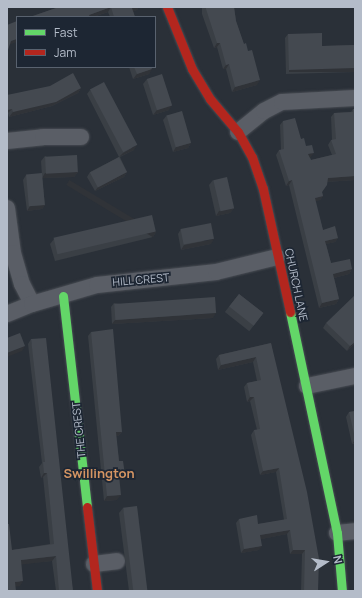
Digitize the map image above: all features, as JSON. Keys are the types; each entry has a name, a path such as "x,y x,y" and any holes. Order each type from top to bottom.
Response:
{"street":[{"name":"CHURCH LANE","path":"167,7 174,29 192,69 210,99 238,132 252,157 263,189 307,386 337,533 342,591"},
{"path":"238,132 264,111 282,102 355,98"},
{"path":"7,141 42,137 81,137"},
{"path":"7,208 13,253 22,284 32,304"},
{"name":"HILL CREST","path":"7,314 32,304 76,291 119,281 194,276 278,257"},
{"name":"THE CREST","path":"63,296 96,591"},
{"path":"307,386 355,376"},
{"path":"337,533 355,531"},
{"path":"94,564 117,561"}],"building":[{"path":"59,7 111,7 90,16 33,16"},
{"path":"111,7 136,7 132,8 135,16 114,16"},
{"path":"206,7 234,7 236,21 244,44 246,43 248,51 252,50 260,80 235,87 229,64 226,65 220,43 217,43"},
{"path":"16,21 16,39 11,41 7,51 7,25"},
{"path":"322,33 322,46 355,45 355,68 289,70 288,34"},
{"path":"134,68 152,69 137,74"},
{"path":"73,73 81,88 56,102 13,112 12,109 7,110 7,95 50,86"},
{"path":"162,74 172,105 157,110 147,79"},
{"path":"104,82 137,145 123,152 90,90"},
{"path":"353,109 355,109 355,176 328,178 327,185 322,192 323,196 315,198 323,230 335,226 338,238 325,241 331,263 350,259 352,269 333,274 339,299 322,303 292,180 289,181 279,150 284,149 283,121 295,118 301,139 304,138 306,146 312,145 314,153 308,154 311,160 336,154 331,140 336,139 334,113 353,112"},
{"path":"182,111 191,143 176,147 167,115"},
{"path":"77,155 78,172 46,174 45,157"},
{"path":"119,157 127,172 98,188 90,172"},
{"path":"42,173 45,205 29,206 26,174"},
{"path":"227,177 234,208 221,211 213,180"},
{"path":"152,215 156,232 57,254 54,238"},
{"path":"211,223 214,239 184,245 181,229"},
{"path":"239,294 263,313 254,326 229,307"},
{"path":"355,295 355,342 350,346 326,323"},
{"path":"215,297 216,313 115,320 114,304"},
{"path":"113,329 122,432 116,432 119,461 123,461 125,475 119,475 121,495 107,496 91,332"},
{"path":"20,333 25,346 7,353 7,338"},
{"path":"46,338 73,591 59,591 56,556 21,560 23,581 15,582 16,591 7,591 7,524 9,524 12,550 54,544 47,473 44,473 43,462 45,462 31,339"},
{"path":"271,343 307,492 319,559 318,591 304,591 305,550 293,550 290,530 260,535 262,546 244,549 239,519 257,515 258,524 287,519 279,468 263,471 254,430 260,429 254,397 250,397 247,383 261,380 256,357 221,365 219,355"},
{"path":"355,411 355,438 349,412"},
{"path":"137,506 147,591 133,591 123,508"}],"traffic: fast":[{"path":"63,296 87,507"},
{"path":"290,312 337,533 342,591"}],"traffic: jam":[{"path":"167,7 192,69 210,99 238,132 252,157 263,189 290,312"},
{"path":"87,507 97,591"}],"district":[{"name":"Swillington","path":"99,473"}]}
